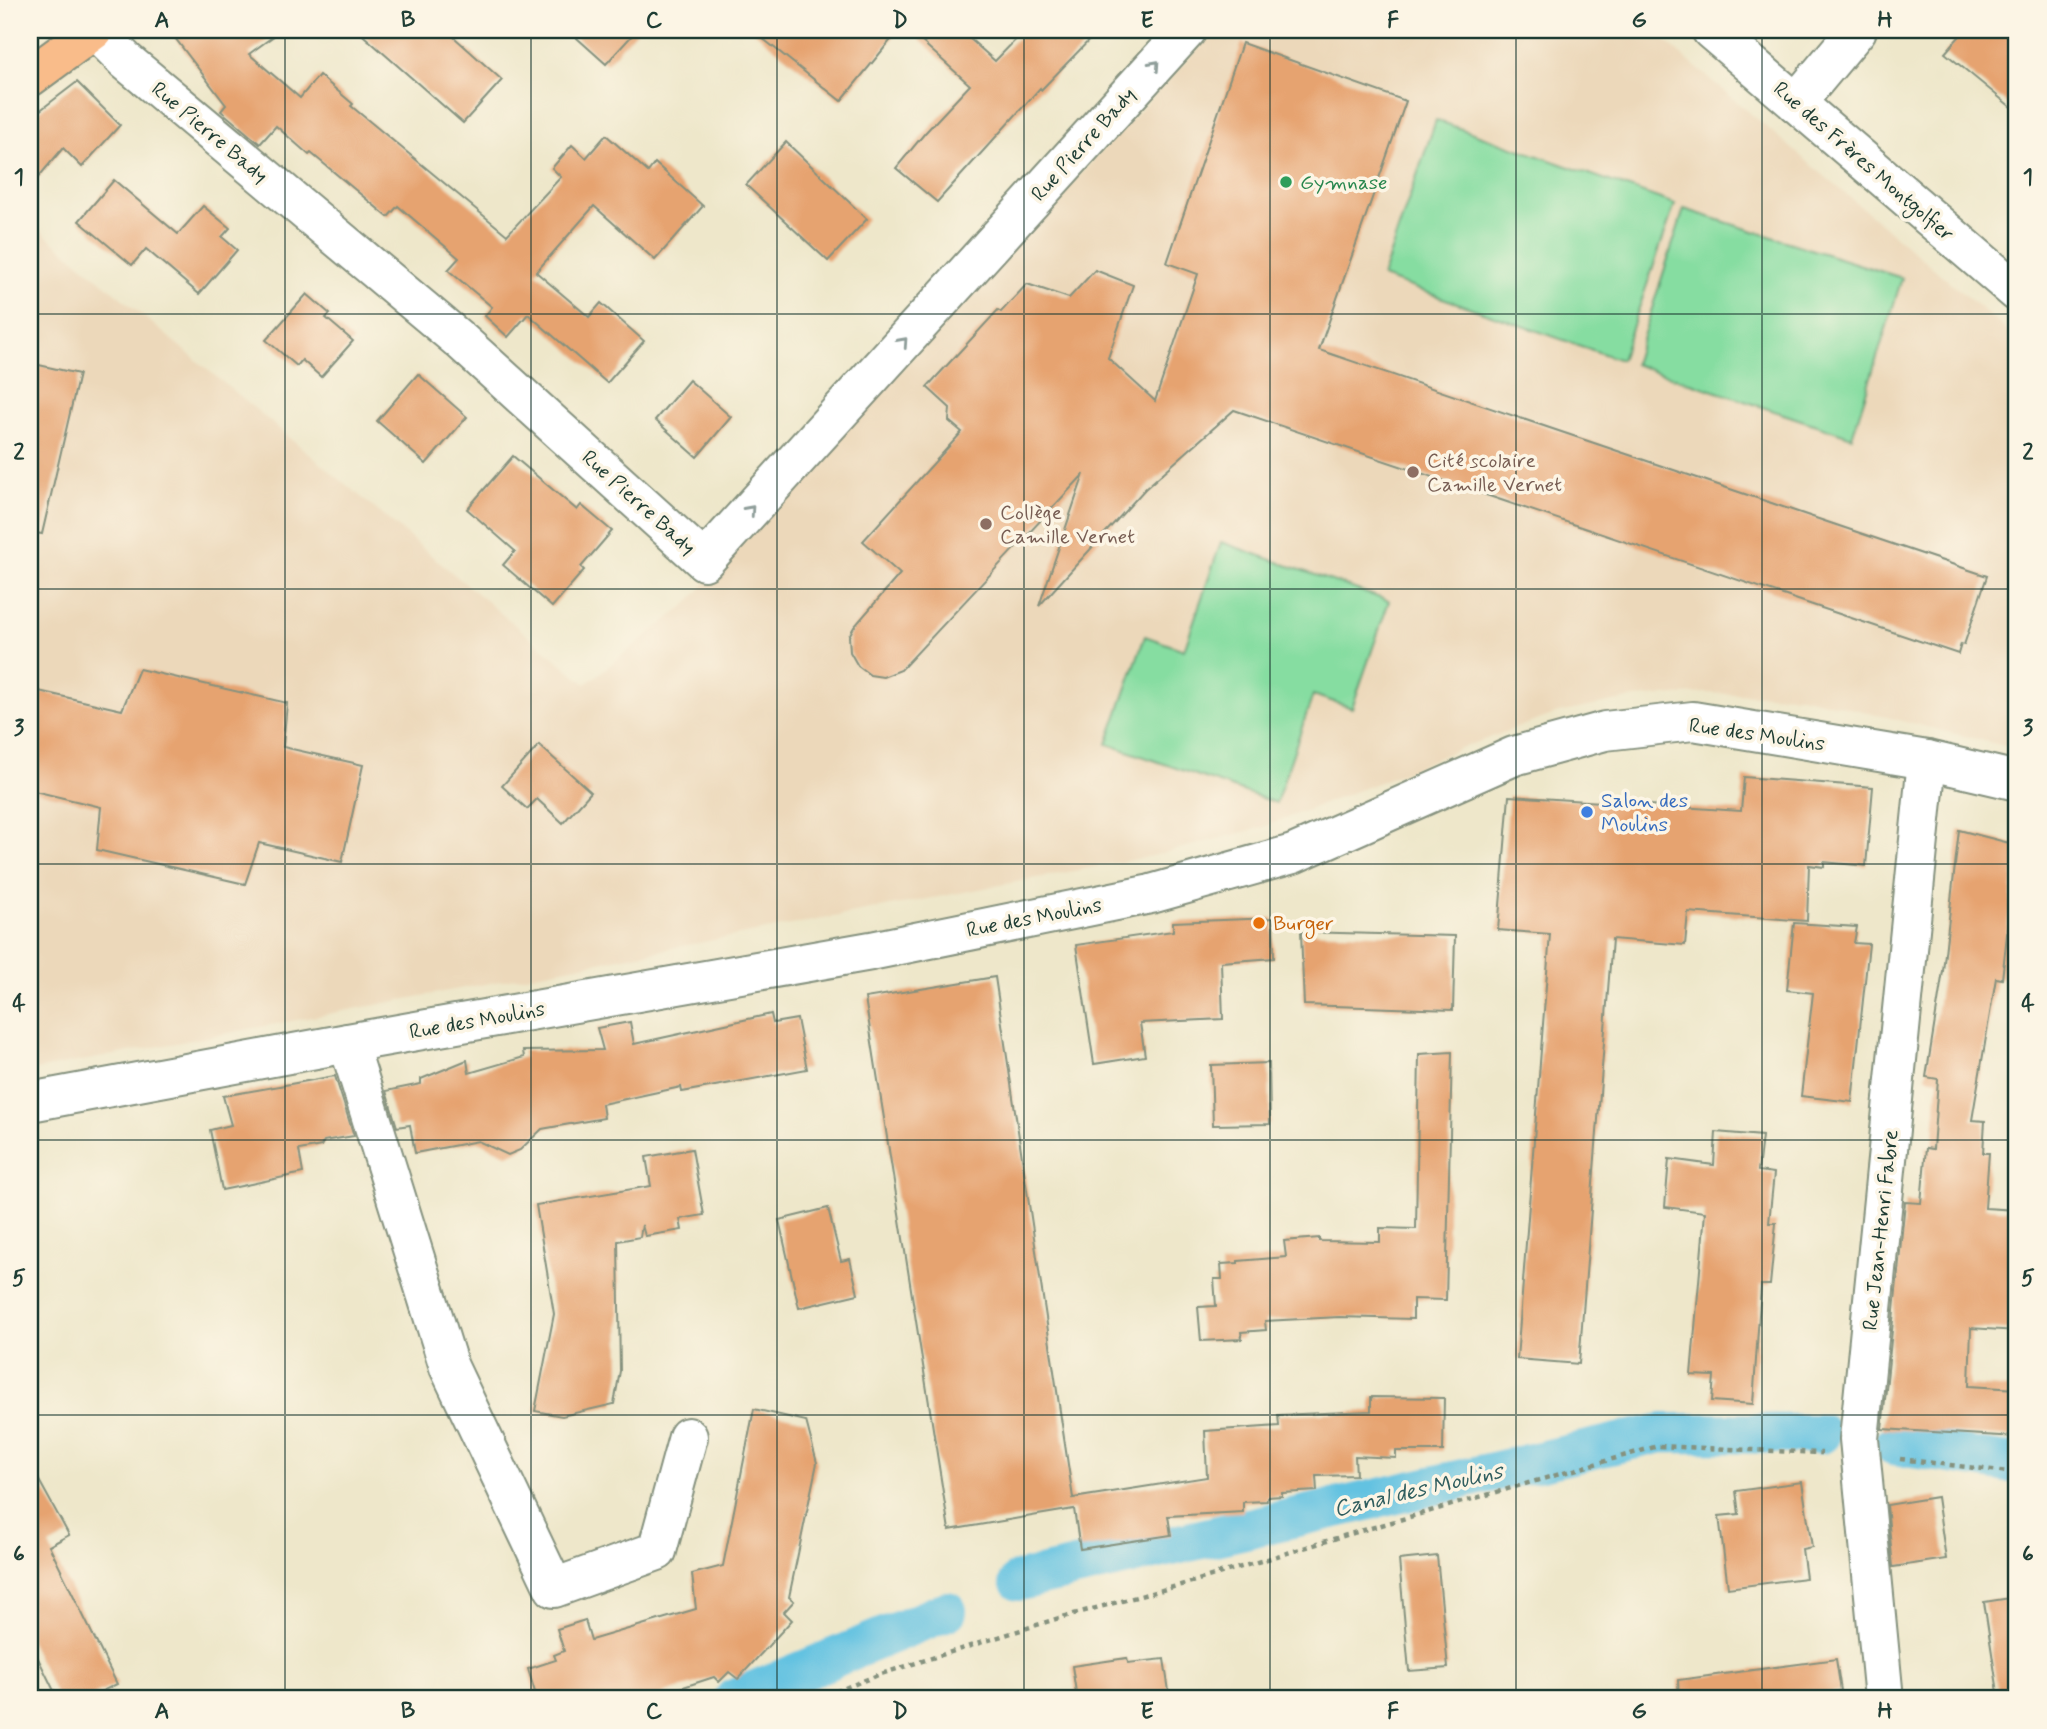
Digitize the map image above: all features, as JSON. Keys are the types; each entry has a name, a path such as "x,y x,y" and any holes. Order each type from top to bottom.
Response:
{"main road":[{"path":"30,76 94,30"}],"street":[{"name":"Rue Pierre Bady","path":"94,30 126,61 462,342 704,561 1187,30"},
{"name":"Rue des Frères Montgolfier","path":"1711,30 2017,292"},
{"path":"1796,103 1857,30"},
{"name":"Rue des Moulins","path":"30,1102 348,1042 871,951 1151,894 1293,854 1514,756 1605,731 1692,722 1927,760 2017,781"},
{"name":"Rue Jean-Henri Fabre","path":"1884,1699 1859,1438 1927,760"},
{"path":"348,1042 449,1367 554,1588 657,1551 688,1437"}],"path":[{"path":"817,1699 878,1675 1059,1618 1658,1446 1861,1455 2017,1473"}],"shaded area":[{"name":"Cité scolaire Camille Vernet","path":"1216,30 1652,30 2017,339 2017,749 1801,696 1705,693 1634,698 1558,713 1461,748 1263,827 1152,856 30,1071 30,222 586,684 687,604"}],"green space":[{"path":"1436,120 1675,204 1621,360 1382,277"},
{"path":"1684,209 1902,278 1852,437 1634,364"},
{"path":"1221,542 1389,601 1352,708 1313,695 1276,803 1107,744 1145,636 1184,650"}],"building":[{"path":"169,30 282,30 249,54 300,98 319,75 353,104 351,106 507,235 561,177 552,168 572,145 586,158 606,135 648,172 655,163 703,206 655,260 594,206 536,272 589,317 601,303 644,341 607,383 528,314 508,337 485,316 492,307 448,270 459,258 398,206 388,217 276,126 260,144 221,111 226,105"},
{"path":"357,30 446,30 502,80 463,123"},
{"path":"568,30 637,30 606,64"},
{"path":"752,30 899,30 841,101"},
{"path":"909,30 960,30 995,61 1025,30 1099,30 1041,90 1040,88 937,202 896,168 970,85"},
{"path":"1965,30 2017,30 2017,112 1945,53"},
{"path":"1242,43 1406,101 1319,350 1987,576 1964,645 1961,644 1958,654 1234,410 1145,489 1039,606 1084,474 901,670 883,677 870,675 858,666 850,652 849,636 900,574 863,541 962,432 949,421 950,408 927,387 998,310 1001,312 1027,284 1069,298 1095,270 1133,285 1108,358 1155,401 1198,274 1167,263"},
{"path":"77,82 120,125 82,167 63,148 30,187 30,118"},
{"path":"786,142 867,219 828,261 746,185"},
{"path":"114,180 178,234 203,206 230,228 222,237 237,250 199,294 146,249 132,265 79,221"},
{"path":"307,294 330,314 326,318 353,341 321,377 302,360 297,366 266,340"},
{"path":"30,363 79,374 42,534 30,532"},
{"path":"418,374 467,417 426,464 377,421"},
{"path":"689,380 731,417 697,457 655,420"},
{"path":"513,456 577,510 581,505 612,531 581,567 584,570 552,607 503,565 515,551 467,509"},
{"path":"139,669 287,703 283,747 363,765 342,862 259,843 245,884 97,850 101,807 30,790 30,689 122,710"},
{"path":"539,745 591,792 563,823 537,799 527,809 502,786"},
{"path":"1744,777 1873,787 1866,866 1824,862 1824,867 1809,865 1807,921 1688,912 1685,945 1612,939 1579,1364 1517,1359 1550,934 1498,930 1509,796 1741,811"},
{"path":"1959,830 2017,845 2002,979 1996,978 1972,1120 1985,1121 1983,1153 1989,1153 1985,1208 2017,1210 2017,1331 1971,1328 1969,1386 2017,1389 2017,1437 1882,1429 1905,1202 1921,1203 1926,1148 1933,1149 1938,1079 1926,1077 1943,971"},
{"path":"1273,918 1274,958 1221,962 1223,1019 1140,1023 1145,1056 1094,1064 1076,945 1173,931 1173,922"},
{"path":"1794,923 1857,927 1854,943 1869,944 1852,1102 1801,1096 1813,993 1787,990"},
{"path":"1301,932 1455,936 1453,1010 1304,1005"},
{"path":"995,977 1073,1498 1207,1477 1205,1431 1279,1426 1278,1415 1371,1411 1371,1397 1444,1398 1443,1451 1396,1451 1396,1458 1355,1456 1356,1475 1316,1476 1317,1491 1282,1493 1282,1496 1267,1497 1267,1501 1243,1502 1243,1512 1168,1516 1171,1535 1080,1549 1074,1509 949,1530 865,998"},
{"path":"771,1014 773,1023 797,1019 807,1069 682,1092 681,1087 602,1104 604,1118 542,1129 520,1150 508,1155 478,1141 415,1153 410,1125 397,1127 386,1091 421,1084 421,1079 467,1060 469,1073 524,1057 523,1051 603,1050 597,1028 630,1022 634,1044"},
{"path":"1452,1052 1446,1300 1413,1299 1413,1319 1339,1317 1265,1321 1266,1330 1241,1332 1242,1339 1201,1341 1198,1307 1216,1306 1214,1279 1222,1279 1221,1264 1286,1257 1284,1241 1319,1238 1319,1241 1380,1242 1380,1228 1416,1229 1419,1054"},
{"path":"1269,1063 1270,1124 1213,1125 1211,1065"},
{"path":"335,1076 354,1136 324,1141 321,1146 299,1150 303,1173 222,1190 210,1130 231,1125 223,1096"},
{"path":"1716,1132 1762,1136 1758,1171 1774,1173 1769,1223 1776,1223 1770,1285 1761,1285 1753,1404 1712,1401 1714,1376 1691,1375 1705,1212 1665,1207 1669,1159 1714,1165"},
{"path":"692,1149 704,1215 680,1219 682,1230 645,1236 642,1225 640,1237 618,1241 620,1371 614,1404 562,1416 535,1411 554,1314 536,1205 651,1186 646,1157"},
{"path":"828,1208 841,1261 850,1259 858,1294 799,1308 779,1220"},
{"path":"754,1409 806,1421 817,1463 789,1597 794,1601 784,1612 792,1620 738,1679 729,1672 719,1682 714,1677 647,1699 537,1699 528,1669 556,1660 554,1655 564,1651 557,1629 585,1620 591,1640 696,1609 692,1574 723,1566"},
{"path":"30,1464 69,1535 49,1546 117,1684 86,1699 58,1699 30,1642"},
{"path":"1802,1482 1812,1547 1802,1549 1806,1578 1728,1588 1719,1516 1739,1514 1736,1491"},
{"path":"1937,1497 1946,1559 1893,1567 1887,1505"},
{"path":"1437,1556 1448,1668 1409,1671 1399,1560"},
{"path":"2017,1597 2017,1699 1999,1699 1984,1602"},
{"path":"1127,1658 1128,1663 1164,1659 1169,1691 1166,1692 1167,1699 1077,1699 1072,1666"},
{"path":"1836,1659 1841,1691 1785,1699 1679,1699 1678,1680"}],"waterway":[{"name":"Canal des Moulins","path":"1019,1581 1662,1433 1821,1434"},
{"name":"Canal des Moulins","path":"1893,1445 2008,1463 2017,1462"},
{"name":"Canal des Moulins","path":"734,1699 947,1611"}],"place":[{"name":"Gymnase","path":"1286,182"},
{"name":"Cité scolaire Camille Vernet","path":"1413,472"},
{"name":"Collège Camille Vernet","path":"986,524"},
{"name":"Salon des Moulins","path":"1587,812"},
{"name":"Burger","path":"1259,923"}]}
